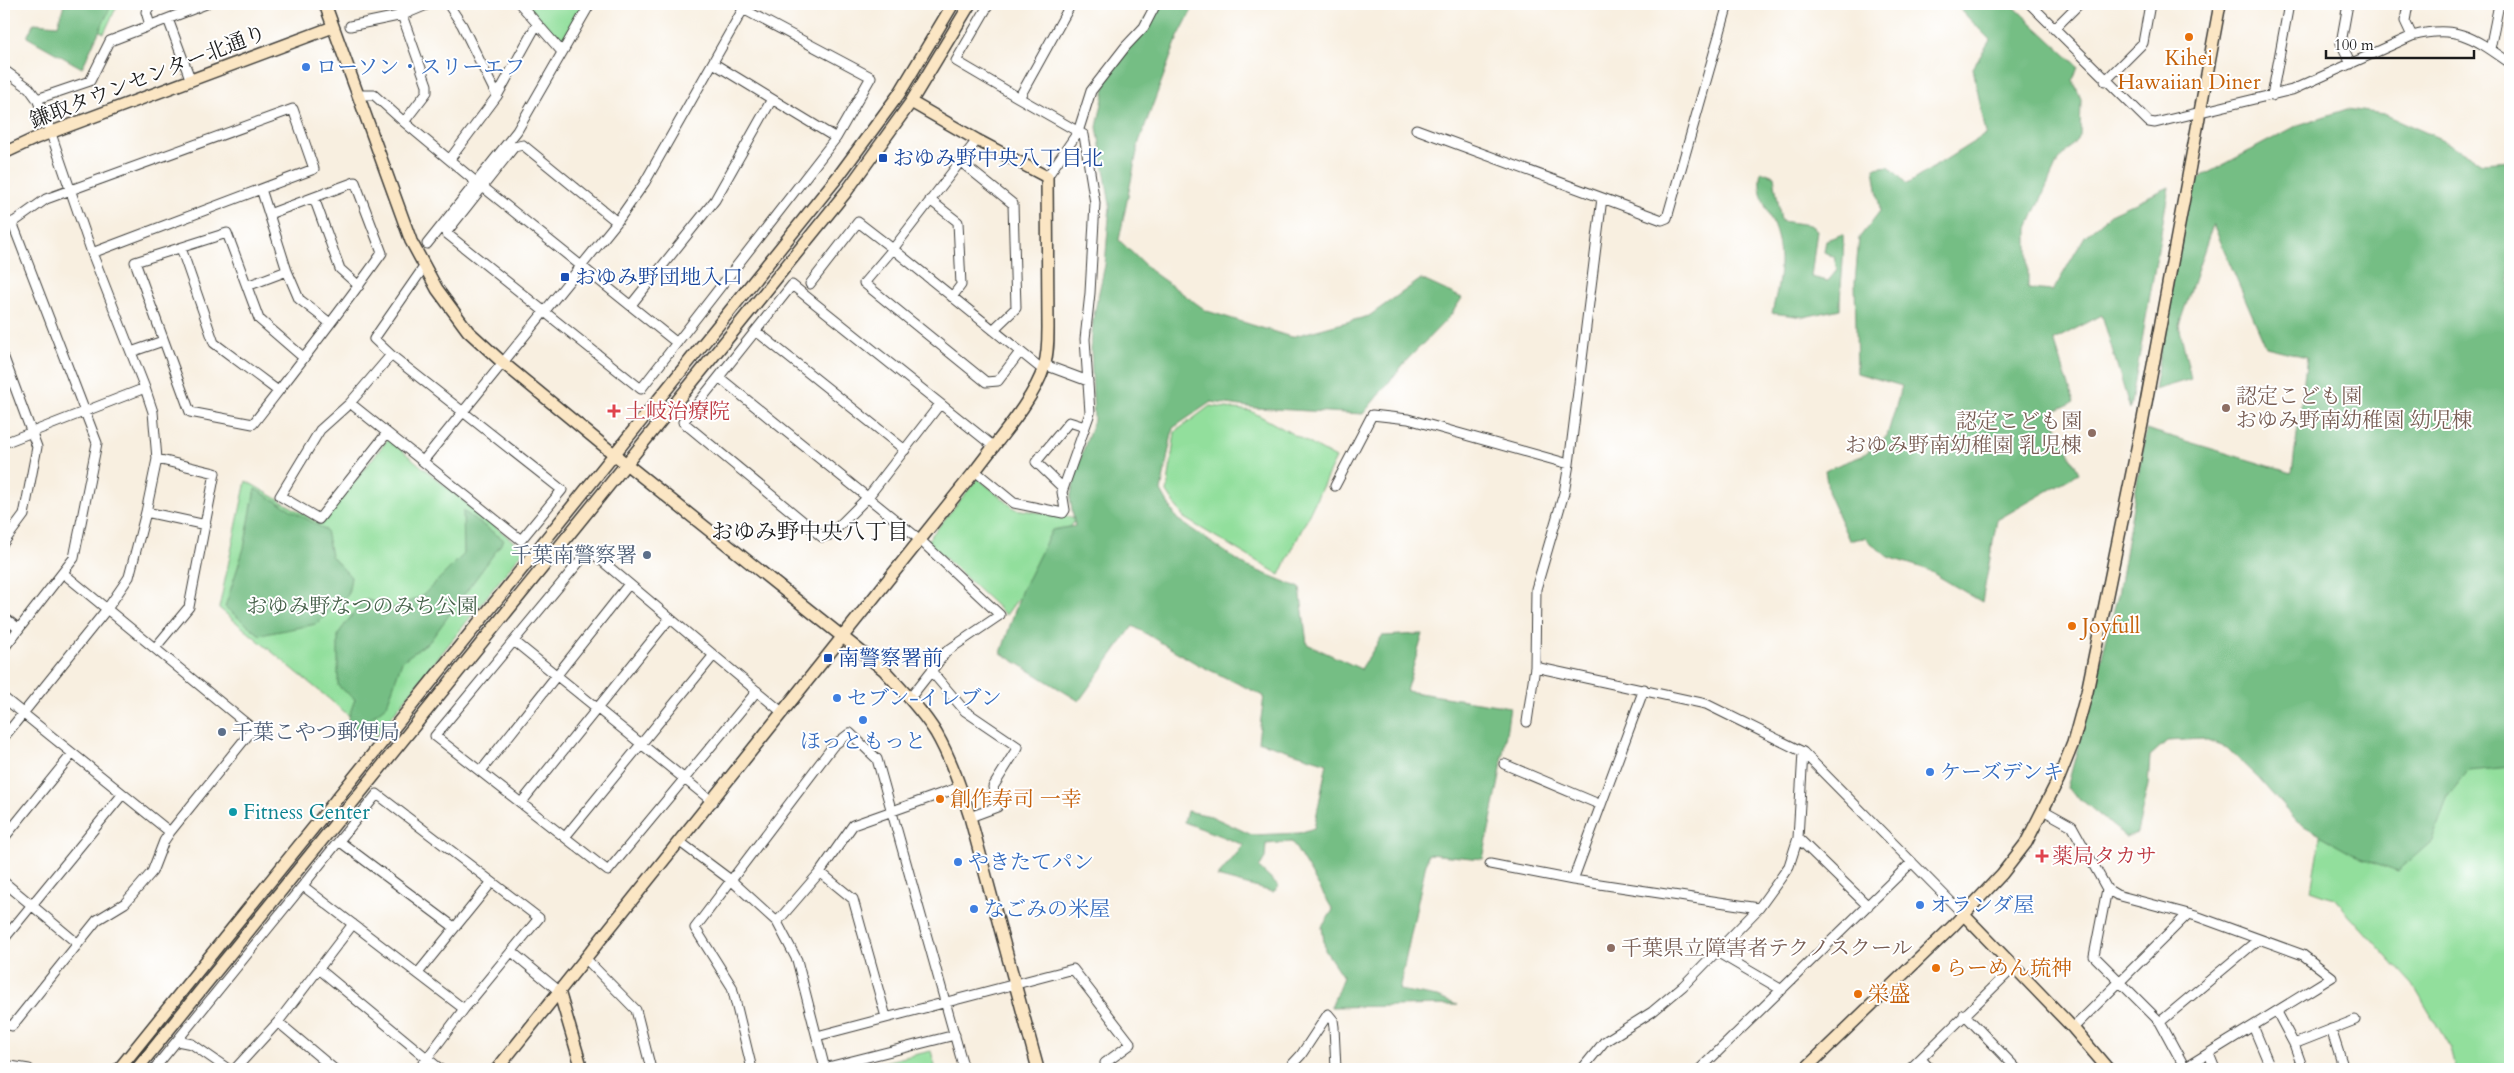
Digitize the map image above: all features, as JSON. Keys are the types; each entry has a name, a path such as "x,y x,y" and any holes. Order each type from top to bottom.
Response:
{"street":[{"path":"150,25 146,12 151,4"},
{"path":"37,99 90,81 110,42 206,4"},
{"path":"325,4 411,241 424,267 451,310 468,331 502,362 615,456 844,636 884,670 910,698 936,734 960,786 970,817 1038,1069"},
{"path":"398,4 427,85 427,92 404,122"},
{"path":"350,26 403,15 430,4"},
{"path":"448,4 462,25 497,96"},
{"path":"520,4 562,52"},
{"path":"423,461 462,411 544,311 582,266 617,222 645,182 744,6 871,78 836,138 641,390 544,311 446,233 517,131 590,4"},
{"path":"119,1069 615,456 840,174 899,94 953,4"},
{"path":"137,1069 846,192 911,102 970,4"},
{"path":"975,471 1014,503 1063,513 1065,510 1063,488 1090,413 1084,339 1090,293 1095,203 1084,135 956,61 989,4"},
{"path":"1019,98 1070,4"},
{"path":"497,1069 713,802 919,539 975,471 1024,405 1044,368 1048,328 1047,176 1078,132 1091,91 1126,46 1144,27 1156,4"},
{"path":"1416,129 1662,220 1668,218 1728,4"},
{"path":"2030,4 2105,81 2149,122 2155,123 2292,90 2412,36 2431,31 2455,32 2471,38 2510,62"},
{"path":"2054,29 2080,4"},
{"path":"2105,81 2143,43 2150,4"},
{"path":"1806,1069 1964,915 2002,874 2026,844 2072,743 2087,692 2143,419 2220,4"},
{"path":"2272,96 2289,4"},
{"path":"2348,4 2342,43 2351,64"},
{"path":"2408,4 2405,20 2412,36"},
{"path":"2490,49 2499,4"},
{"path":"168,19 190,81"},
{"path":"450,160 497,96 537,24"},
{"name":"鎌取タウンセンター北通り","path":"4,153 51,133 333,27"},
{"path":"713,63 836,138"},
{"path":"4,70 29,88 37,99 51,133 72,189 92,253 153,412 157,459 146,512 129,577 107,609 4,737"},
{"path":"359,95 374,96 450,160 677,343"},
{"path":"631,305 715,200 772,99"},
{"path":"911,102 976,140 1047,176"},
{"path":"4,229 46,199 293,108 314,169 92,253"},
{"path":"976,140 961,162 864,284 986,382 998,381 1020,352"},
{"path":"427,244 514,146 523,145 617,222"},
{"path":"961,162 1013,204 1016,308 994,330"},
{"path":"269,214 355,182 382,253 304,358 253,424 190,412 135,262 227,233 259,319 304,358"},
{"path":"261,189 287,271 299,298 330,323"},
{"path":"314,198 340,268 358,286"},
{"path":"1527,722 1535,667 1536,589 1564,493 1569,464 1602,198"},
{"path":"930,200 958,222 961,285 952,297"},
{"path":"4,648 74,558 97,443 12,222"},
{"path":"810,284 858,222 1020,352 1044,368 1088,382"},
{"path":"181,248 214,343 278,392"},
{"path":"350,403 521,540 562,490 391,355 374,338 424,267"},
{"path":"246,286 287,271"},
{"path":"940,404 868,497 830,535 822,537 683,422 720,378 792,285 993,446"},
{"path":"756,331 905,450"},
{"path":"131,352 163,341"},
{"path":"387,433 319,519 280,496 320,430 350,403 391,355"},
{"path":"4,358 37,447 24,515 4,542"},
{"path":"720,378 919,539 1000,615 947,651 910,698"},
{"path":"4,443 145,388"},
{"path":"1335,486 1372,415 1408,419 1569,464"},
{"path":"1063,488 1036,462 1069,422 1085,428"},
{"path":"155,648 189,607 215,473 157,459"},
{"path":"146,512 206,525"},
{"path":"757,691 608,871 435,736 589,550 629,584 670,618 757,691 783,713"},
{"path":"4,1024 12,1026 96,920 126,903 152,872 164,841 170,832 253,729 63,573"},
{"path":"481,772 629,584"},
{"path":"4,617 19,629"},
{"path":"521,803 670,618"},
{"path":"514,640 713,802"},
{"path":"565,837 714,655"},
{"path":"1535,667 1644,689 1706,704 1803,752 2073,1028 2108,1069"},
{"path":"932,672 965,712 1018,747 993,787 997,807 970,817"},
{"path":"1573,880 1644,689"},
{"path":"4,698 170,832"},
{"path":"752,1069 732,986 695,928 732,882 833,746 850,733 877,759 890,811 964,1069"},
{"path":"1582,1069 1604,1042 1652,1012 1683,986 1759,908 1789,866 1798,838 1803,752"},
{"path":"4,838 72,754"},
{"path":"1504,764 1601,805"},
{"path":"777,922 820,872 853,825 960,786"},
{"path":"4,939 122,794"},
{"path":"154,1069 377,794 539,918 464,1009 419,1069"},
{"path":"2043,810 2072,826 2107,889 2117,896 2188,915 2303,955 2332,977 2184,1069 2160,1022 2094,956 2107,889"},
{"path":"1798,838 1868,906"},
{"path":"339,841 454,927"},
{"path":"680,842 732,882 777,922 797,960 825,1068 954,1034"},
{"path":"1700,1069 1912,862"},
{"path":"1490,864 1573,880 1759,908"},
{"path":"820,872 853,899 886,1017"},
{"path":"4,882 78,944"},
{"path":"418,973 491,882"},
{"path":"302,886 464,1009"},
{"path":"2073,1028 2118,981 2188,915"},
{"path":"235,1069 278,1022 353,924"},
{"path":"2160,1022 2259,939"},
{"path":"512,952 559,991 582,1069"},
{"path":"1717,952 1782,990"},
{"path":"585,958 636,1010 651,1069"},
{"path":"1910,1069 2014,967"},
{"path":"817,1036 1073,969 1131,1044 1105,1063 1107,1069"},
{"path":"319,970 440,1069"},
{"path":"2277,1012 2294,1044 2303,1069"},
{"path":"1288,1069 1301,1055 1328,1014 1333,1020 1336,1069"},
{"path":"1964,1014 2015,1069"},
{"path":"2294,1044 2355,1020"},
{"path":"278,1022 334,1069"},
{"path":"2253,1026 2271,1069"},
{"path":"2331,1029 2344,1069"},
{"path":"177,1040 192,1044 228,1069"},
{"path":"2209,1054 2215,1069"},
{"path":"1921,1059 1930,1069"},
{"path":"5,1067 29,1069"}],"green space":[{"path":"64,4 112,4 82,68 27,37 34,23 58,25"},
{"path":"78,4 118,4 104,33 72,17"},
{"path":"526,4 586,4 560,46"},
{"path":"1157,4 1195,4 1178,37 1139,142 1119,240 1151,271 1207,311 1291,337 1369,316 1421,279 1462,298 1450,316 1407,360 1363,414 1256,408 1211,402 1173,428 1161,491 1177,519 1246,566 1300,588 1307,644 1361,669 1382,636 1423,634 1406,691 1510,707 1499,781 1483,859 1428,854 1399,990 1437,997 1457,1005 1331,1007 1343,977 1325,950 1322,927 1333,910 1292,842 1266,844 1265,858 1259,868 1279,887 1273,892 1217,877 1244,845 1184,822 1187,811 1211,816 1252,835 1299,833 1314,828 1327,763 1258,741 1264,696 1197,664 1133,626 1079,701 1001,653 1021,592 1052,530 1075,526 1070,498 1079,462 1094,420 1091,350 1093,319 1105,265 1110,205 1097,127 1109,70"},
{"path":"1955,4 2011,4 2078,66 2073,80 2081,99 2080,136 2057,163 2028,228 2028,289 2053,291 2085,236 2112,213 2169,187 2130,409 2102,315 2054,340 2074,402 2050,413 2079,473 1997,520 1982,602 1926,569 1888,557 1865,538 1849,540 1829,496 1825,470 1862,456 1887,436 1902,386 1857,373 1855,282 1859,238 1880,211 1874,168 1889,166 1907,184 1986,134 1973,68 1990,40"},
{"path":"2347,109 2384,114 2441,139 2482,163 2510,161 2510,767 2468,771 2448,796 2432,841 2398,871 2361,858 2297,822 2259,779 2227,748 2203,739 2167,741 2150,756 2148,785 2137,833 2126,837 2067,788 2118,595 2146,429 2292,473 2307,357 2266,347 2213,224 2179,325 2191,379 2154,390 2187,187 2204,175 2298,125"},
{"path":"1761,171 1774,176 1781,221 1810,225 1817,230 1811,277 1828,281 1837,270 1834,257 1824,252 1826,240 1843,234 1840,309 1804,317 1772,313 1779,277 1780,260 1776,232 1760,190"},
{"path":"1210,406 1251,411 1336,458 1280,575 1184,518 1167,492 1175,432"},
{"name":"おゆみ野なつのみち公園","path":"388,439 524,550 375,737 219,608 246,481 321,524"},
{"path":"978,478 1015,509 1077,518 1006,615 927,541"},
{"path":"255,489 326,530 331,556 351,577 348,595 316,624 260,635 225,607 244,548"},
{"path":"463,511 504,540 430,641 402,661 387,705 352,733 345,727 355,699 338,686 338,634 364,599 394,608 422,596 464,554"},
{"path":"2510,677 2510,1069 2456,1069 2451,1049 2413,985 2334,898 2311,890 2324,813"},
{"path":"931,1051 936,1069 853,1069"}],"place":[{"name":"Kihei Hawaiian Diner","path":"2189,37"},
{"name":"ローソン・スリーエフ","path":"306,67"},
{"name":"おゆみ野中央八丁目北","path":"883,158"},
{"name":"おゆみ野団地入口","path":"565,277"},
{"name":"認定こども園 おゆみ野南幼稚園 幼児棟","path":"2226,408"},
{"name":"土岐治療院","path":"614,411"},
{"name":"認定こども園 おゆみ野南幼稚園 乳児棟","path":"2092,433"},
{"name":"千葉南警察署","path":"647,555"},
{"name":"Joyfull","path":"2072,626"},
{"name":"南警察署前","path":"828,658"},
{"name":"セブン-イレブン","path":"837,698"},
{"name":"ほっともっと","path":"863,720"},
{"name":"千葉こやつ郵便局","path":"222,732"},
{"name":"ケーズデンキ","path":"1930,772"},
{"name":"創作寿司 一幸","path":"940,799"},
{"name":"Fitness Center","path":"233,812"},
{"name":"薬局タカサ","path":"2042,856"},
{"name":"やきたてパン","path":"958,862"},
{"name":"オランダ屋","path":"1920,905"},
{"name":"なごみの米屋","path":"974,909"},
{"name":"千葉県立障害者テクノスクール","path":"1611,948"},
{"name":"らーめん琉神","path":"1936,968"},
{"name":"栄盛","path":"1858,994"}],"district":[{"name":"おゆみ野中央八丁目","path":"810,532"}]}
